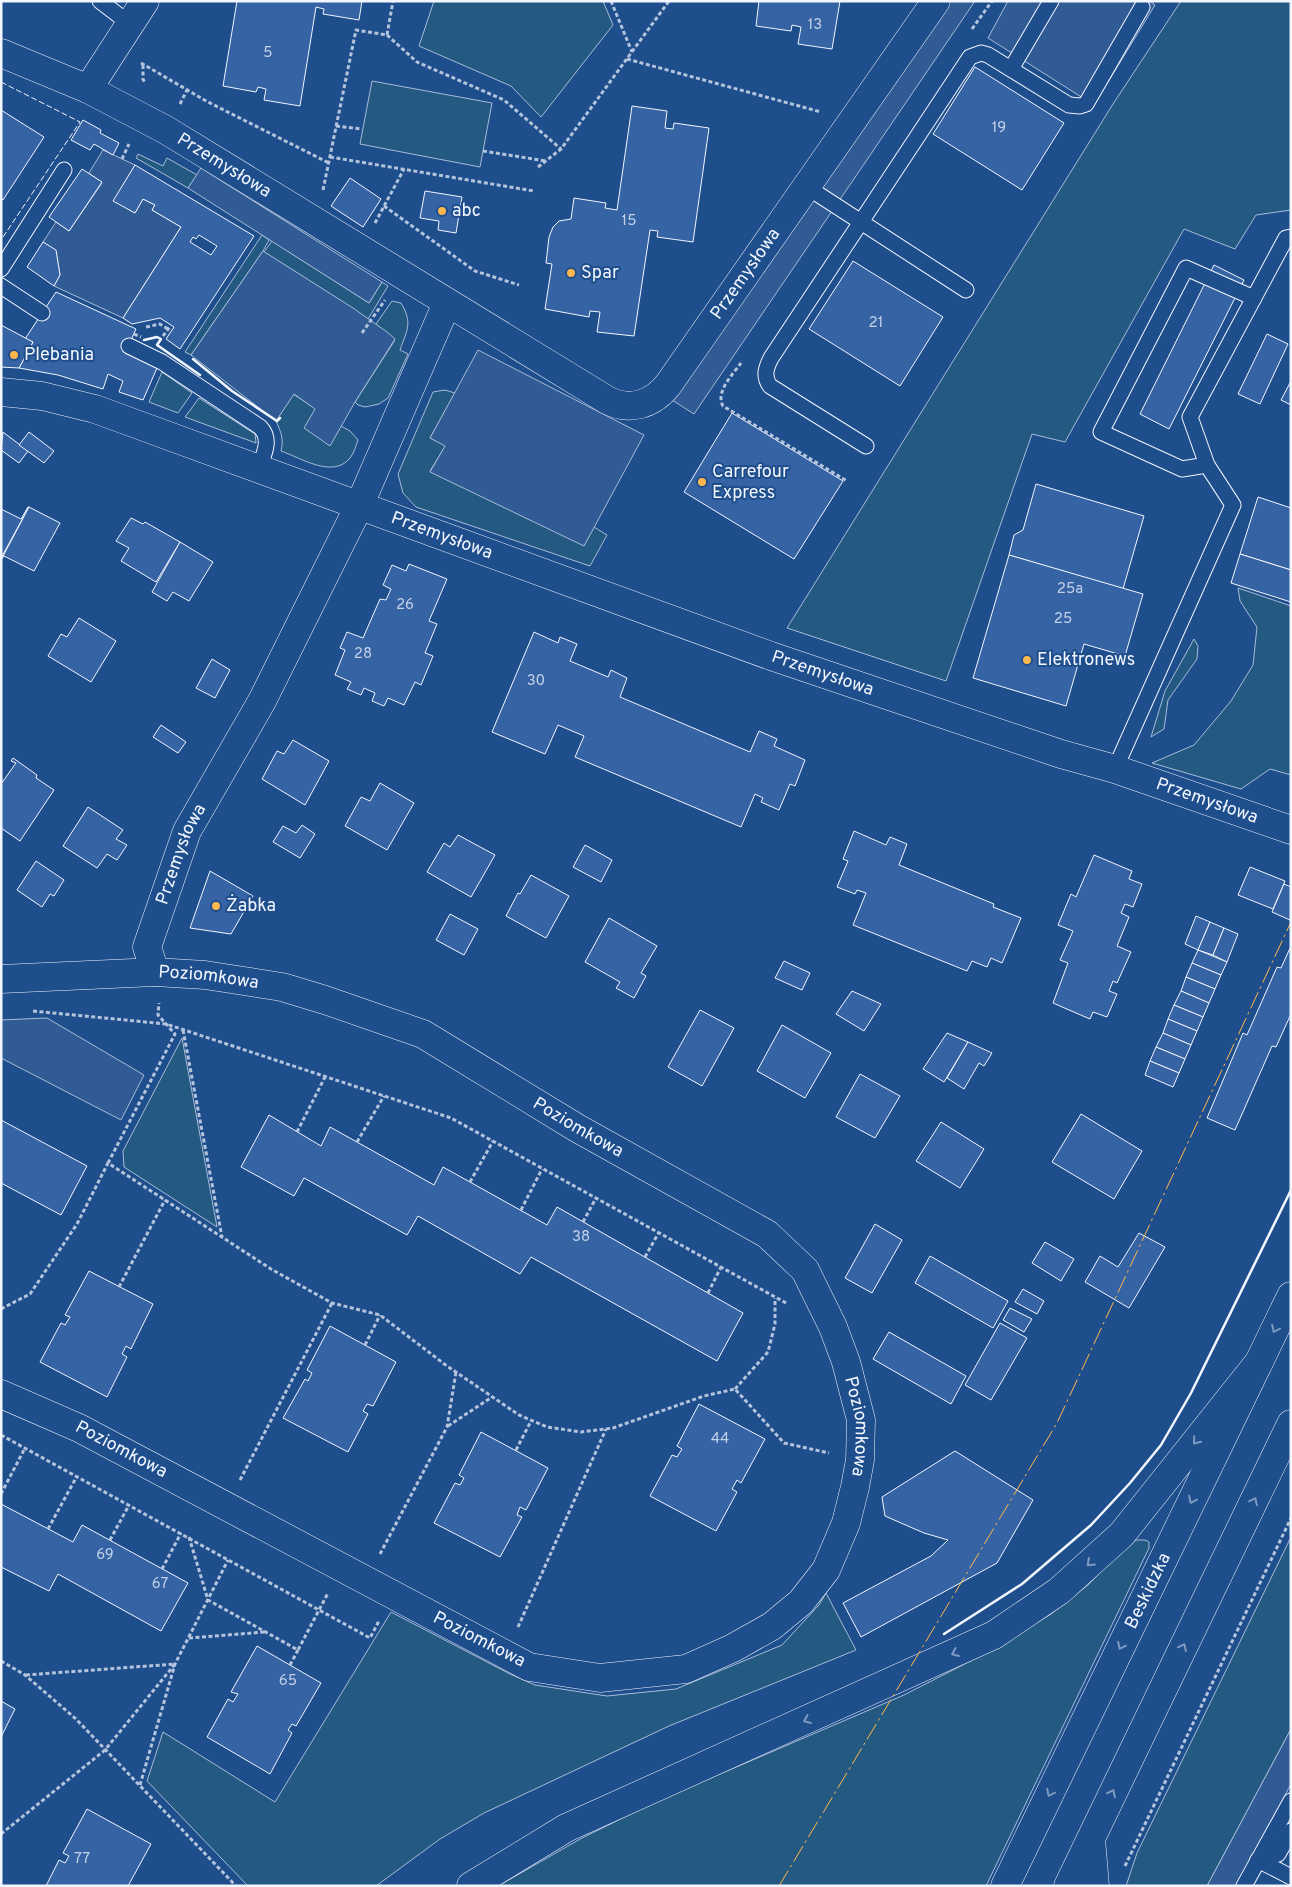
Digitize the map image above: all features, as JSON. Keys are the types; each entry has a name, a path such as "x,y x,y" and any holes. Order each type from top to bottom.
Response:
{"street":[{"path":"88,89 145,1"},
{"name":"Przemysłowa","path":"1,53 88,89 166,130 607,400 627,406 640,405 653,400 668,385 936,1"},
{"name":"Przemysłowa","path":"155,972 147,947 187,831 262,700 360,504 447,303"},
{"name":"Przemysłowa","path":"1,392 42,396 96,409 360,504 771,656 1061,754 1115,769 1291,830"},
{"name":"Poziomkowa","path":"1,979 155,972 204,975 282,987 423,1034 577,1128 767,1234 805,1270 833,1327 846,1362 861,1420 860,1460 846,1523 826,1570 801,1602 772,1626 733,1648 686,1669 600,1678 529,1667 79,1428 1,1394"},
{"name":"Beskidzka","path":"1005,1886 1291,1296"},
{"path":"470,1886 566,1828 994,1635 1060,1591 1122,1534 1259,1362"},
{"path":"1068,1886 1291,1424"},
{"path":"1091,1837 1096,1886"}],"lane":[{"path":"100,1 130,24"},
{"path":"1011,69 1051,1"},
{"path":"866,446 770,386 766,381 765,374 766,366 771,358 970,57 981,54 988,55 1069,105 1080,106 1086,104 1142,7"},
{"path":"1,269 64,170"},
{"path":"807,187 966,290"},
{"path":"1115,769 1233,505 1207,465 1190,417 1286,238 1291,237"},
{"path":"1207,465 1182,469 1101,432 1186,268 1254,298"},
{"path":"1,286 42,314"},
{"path":"134,339 162,362 265,432 267,440 258,468"},
{"path":"1244,1886 1291,1801"},
{"path":"1258,1860 1278,1854 1291,1831"},
{"path":"1258,1860 1291,1877"}],"path":[{"path":"387,35 393,1"},
{"path":"611,1 632,52"},
{"path":"538,167 561,149 669,1"},
{"path":"316,222 356,30 387,35 417,62 504,100 561,149"},
{"path":"115,48 208,102 329,163"},
{"path":"627,59 830,115"},
{"path":"336,126 362,129"},
{"path":"483,151 546,161"},
{"path":"330,157 534,191"},
{"path":"360,250 404,169"},
{"path":"384,206 474,271 519,285"},
{"path":"362,332 390,292"},
{"path":"144,327 160,324 168,329"},
{"path":"158,333 164,336 171,325"},
{"path":"724,387 720,401 722,406 847,481"},
{"path":"1,1309 30,1294 77,1224 174,1034 158,1015 160,994 155,972"},
{"path":"27,1010 166,1024 451,1118 792,1306"},
{"path":"183,1030 222,1237"},
{"path":"296,1132 324,1076"},
{"path":"357,1142 384,1096"},
{"path":"470,1182 493,1141"},
{"path":"108,1163 271,1269 332,1303 380,1315 492,1397 519,1415 547,1427 581,1432 606,1429 704,1396 735,1389 768,1352 775,1324 775,1298"},
{"path":"521,1210 542,1169"},
{"path":"583,1222 596,1198"},
{"path":"119,1286 165,1200"},
{"path":"645,1257 659,1232"},
{"path":"708,1293 721,1267"},
{"path":"226,1506 332,1303"},
{"path":"365,1346 380,1315"},
{"path":"366,1580 447,1427 456,1372"},
{"path":"735,1389 784,1443 860,1460"},
{"path":"447,1427 492,1397"},
{"path":"516,1450 531,1420"},
{"path":"506,1655 606,1429"},
{"path":"1,1435 370,1638 379,1620"},
{"path":"1,1494 25,1448"},
{"path":"48,1529 77,1476"},
{"path":"110,1540 129,1505"},
{"path":"1124,1872 1291,1518"},
{"path":"162,1569 181,1533"},
{"path":"189,1538 208,1600 298,1650"},
{"path":"1,1834 105,1750 175,1664 228,1560"},
{"path":"290,1665 332,1585"},
{"path":"189,1638 266,1632"},
{"path":"1,1661 25,1676 76,1719 236,1886"},
{"path":"25,1676 175,1664"},
{"path":"140,1785 175,1664"}],"shaded area":[{"path":"434,1 603,1 613,25 541,117 511,86 419,46"},
{"path":"944,1 975,1 694,414 669,398"},
{"path":"1008,1 1149,1 1155,5 1094,105 988,38"},
{"path":"1181,1 1291,1 1291,210 1256,215 1235,249 1184,229 1065,442 1032,434 946,681 787,628 1113,104"},
{"path":"372,81 492,103 480,167 360,144"},
{"path":"103,150 135,165 114,201 135,213 143,199 155,205 152,210 181,227 123,318 54,286 60,275 56,251 43,242 56,222 69,231 102,183 89,173"},
{"path":"138,154 163,166 167,158 197,175 188,188 136,158"},
{"path":"201,168 382,282 369,303 188,188"},
{"path":"262,235 269,240 263,251 191,355 185,352"},
{"path":"272,241 369,303 382,282 388,286 368,319 264,252"},
{"path":"263,251 353,308 395,339 330,446 304,428 315,409 294,394 276,421 191,355"},
{"path":"392,301 401,303 407,316 407,332 400,350 408,354 388,398 379,404 365,407 358,405 355,402 395,340 376,324"},
{"path":"478,350 644,435 584,546 430,472 445,446 430,438"},
{"path":"162,372 192,393 178,413 149,402"},
{"path":"445,390 455,393 430,438 446,445 430,471 584,545 594,527 607,535 590,566 416,507 403,493 398,474 433,392"},
{"path":"293,394 316,409 305,428 330,445 341,426 350,431 358,440 350,458 343,464 335,467 326,467 307,462 281,451 282,436 276,421"},
{"path":"199,398 255,434 256,443 185,417"},
{"path":"1238,588 1291,606 1291,775 1270,769 1241,789 1152,763 1194,745 1231,701 1253,665 1257,627 1240,601"},
{"path":"1194,639 1198,646 1197,659 1168,700 1164,729 1151,737 1165,691"},
{"path":"47,1018 144,1075 121,1120 1,1058 1,1020"},
{"path":"182,1038 217,1227 124,1167 123,1151"},
{"path":"1291,1537 1291,1729 1207,1886 1126,1886 1137,1853"},
{"path":"1137,1540 1149,1542 1149,1548 986,1886 498,1886 582,1838 657,1801 904,1695 994,1649 1051,1614 1088,1585 1129,1543"},
{"path":"826,1593 856,1650 669,1726 484,1813 440,1839 376,1886 248,1886 147,1781 163,1732 275,1802 391,1612 535,1685 607,1696 676,1689 782,1645 819,1605"},
{"path":"1291,1729 1291,1784 1236,1886 1207,1886"}],"building":[{"path":"237,1 362,1 359,20 323,14 324,9 316,7 300,106 264,100 266,89 258,87 256,92 223,86"},
{"path":"759,1 840,1 832,49 798,44 801,27 792,25 791,31 756,26"},
{"path":"975,67 1064,123 1022,190 933,134"},
{"path":"632,106 667,111 665,128 673,129 674,123 709,128 693,242 657,237 658,231 650,230 634,336 597,332 600,312 590,311 589,317 545,309 552,264 546,263 549,237 553,227 559,221 571,219 574,198 606,203 605,208 617,210"},
{"path":"1,110 44,137 3,200 1,199"},
{"path":"83,120 101,130 100,133 119,143 113,155 94,144 90,150 71,140"},
{"path":"135,165 254,236 180,349 166,339 174,327 160,318 132,324 123,318 181,227 152,210 155,205 143,199 135,213 113,201","holes":["199,235 217,246 211,255 190,242 193,237 196,239"]},
{"path":"82,169 102,182 69,231 49,217"},
{"path":"350,178 381,199 363,227 331,206"},
{"path":"425,191 462,197 456,233 438,230 439,221 420,218"},
{"path":"43,242 56,250 60,275 54,286 27,267"},
{"path":"853,261 943,317 900,386 809,329"},
{"path":"1214,265 1244,280 1169,429 1140,414"},
{"path":"56,292 136,329 125,353 157,368 143,400 119,392 123,381 108,374 103,389 58,375 19,368 33,342 25,339"},
{"name":"Plebania","path":"1,325 33,342 19,368 1,367"},
{"path":"1267,334 1288,344 1260,404 1238,394"},
{"path":"1291,381 1291,405 1281,400"},
{"path":"732,413 843,481 794,559 684,492"},
{"path":"3,432 28,451 19,463 1,450"},
{"path":"29,432 54,451 44,463 19,445"},
{"path":"1036,484 1144,516 1123,589 1009,555 1014,535 1023,530"},
{"path":"1258,497 1291,508 1291,570 1240,554"},
{"path":"28,507 1,558 1,509 21,519"},
{"path":"29,507 60,523 34,571 4,556 1,560"},
{"path":"131,518 143,524 145,522 180,542 156,582 121,561 129,548 116,541"},
{"path":"180,542 213,562 189,601 173,592 167,601 152,592"},
{"path":"1240,554 1291,570 1291,602 1231,583"},
{"path":"1009,555 1143,594 1125,656 1084,644 1066,706 973,678"},
{"path":"409,564 447,579 429,621 437,624 425,653 433,656 421,685 415,682 404,705 388,698 384,706 372,701 375,693 364,688 361,695 347,689 351,682 335,675 345,650 340,648 347,632 363,638 380,599 386,600 391,589 383,585 392,565 406,571"},
{"path":"79,618 116,641 91,682 48,656 61,634 67,637"},
{"path":"534,632 558,643 560,637 577,644 570,661 608,677 611,670 627,678 620,697 750,752 759,731 777,739 774,746 805,760 795,786 790,784 779,810 761,802 763,798 755,794 741,827 575,757 584,736 558,725 545,754 492,732"},
{"path":"212,659 230,670 215,698 196,688"},
{"path":"161,725 186,742 178,753 153,737"},
{"path":"293,740 329,761 305,805 262,779 277,751 284,754"},
{"path":"13,758 37,775 36,778 54,790 20,841 1,828 1,784 16,763 11,761"},
{"path":"380,783 414,803 387,850 345,826 361,797 370,801"},
{"path":"88,807 123,830 116,839 127,845 117,860 107,854 97,868 63,846"},
{"path":"302,825 315,834 300,858 273,842 283,826 296,833"},
{"path":"854,831 886,845 890,837 907,844 899,865 994,904 993,907 1021,918 1002,963 991,958 987,967 972,961 967,971 853,925 866,893 857,890 855,894 837,887 848,861 843,859"},
{"path":"458,835 495,855 471,897 427,872 444,843 450,847"},
{"path":"585,845 612,860 601,882 573,867"},
{"path":"1094,855 1132,871 1129,879 1142,884 1133,907 1125,904 1121,913 1129,917 1117,946 1131,952 1117,983 1113,981 1109,991 1117,994 1107,1017 1093,1012 1090,1019 1053,1003 1068,963 1060,960 1073,931 1058,925 1071,894 1076,897"},
{"path":"36,861 64,880 54,896 50,894 42,907 17,890"},
{"path":"1250,867 1285,881 1273,909 1238,895"},
{"path":"210,871 253,896 231,934 190,928"},
{"path":"531,875 569,896 546,938 506,916 518,893 520,894"},
{"path":"1284,884 1291,887 1291,922 1272,912"},
{"path":"450,914 478,929 464,955 436,940"},
{"path":"1196,916 1210,922 1198,950 1185,944"},
{"path":"609,918 657,946 641,973 646,976 634,998 616,988 620,982 585,962"},
{"path":"1210,922 1224,928 1213,955 1198,950"},
{"path":"1224,928 1238,934 1227,962 1213,955"},
{"path":"1291,946 1291,1014 1276,1047 1272,1046 1235,1130 1207,1118 1243,1033 1247,1035 1277,967 1281,968"},
{"path":"1198,950 1227,962 1221,975 1192,963"},
{"path":"784,961 810,973 802,990 775,978"},
{"path":"1192,963 1221,975 1215,989 1186,977"},
{"path":"1186,977 1215,989 1209,1003 1181,991"},
{"path":"852,991 881,1004 864,1031 836,1014"},
{"path":"1181,991 1209,1003 1203,1017 1174,1005"},
{"path":"1174,1005 1203,1017 1197,1031 1168,1019"},
{"path":"700,1010 734,1028 702,1086 668,1067"},
{"path":"1168,1019 1197,1031 1191,1045 1163,1033"},
{"path":"782,1025 831,1053 805,1098 757,1071"},
{"path":"947,1033 968,1042 944,1082 923,1069"},
{"path":"1163,1033 1191,1045 1185,1059 1156,1047"},
{"path":"968,1042 992,1053 984,1066 979,1063 964,1089 947,1078"},
{"path":"1156,1047 1185,1059 1179,1073 1150,1061"},
{"path":"1150,1061 1179,1073 1173,1087 1145,1075"},
{"path":"860,1074 900,1096 875,1138 836,1117"},
{"path":"1081,1114 1142,1151 1114,1199 1052,1162"},
{"path":"269,1115 321,1146 330,1127 434,1185 443,1167 547,1225 557,1207 743,1313 717,1361 531,1257 520,1274 418,1216 407,1235 304,1178 294,1196 241,1167"},
{"path":"1,1120 87,1166 61,1215 1,1183"},
{"path":"941,1122 984,1149 960,1188 916,1161"},
{"path":"875,1224 902,1240 872,1293 845,1278"},
{"path":"1139,1233 1165,1247 1129,1308 1085,1282 1100,1256 1118,1267"},
{"path":"1045,1242 1074,1259 1061,1281 1032,1263"},
{"path":"930,1256 1008,1301 993,1328 915,1283"},
{"path":"89,1271 153,1304 131,1349 126,1346 122,1354 127,1357 107,1397 40,1362 61,1323 65,1325 70,1317 65,1315"},
{"path":"1023,1289 1044,1301 1037,1314 1015,1302"},
{"path":"1010,1308 1032,1319 1024,1332 1003,1320"},
{"path":"1000,1323 1027,1338 991,1400 965,1385"},
{"path":"330,1326 396,1362 373,1406 367,1404 363,1411 368,1414 348,1452 283,1418 305,1379 308,1381 312,1373 307,1370"},
{"path":"889,1332 966,1376 951,1404 873,1359"},
{"path":"699,1404 765,1439 741,1483 737,1480 732,1489 737,1492 716,1531 650,1496 672,1455 677,1457 682,1449 677,1446"},
{"path":"481,1432 548,1468 526,1510 520,1507 517,1515 522,1517 500,1557 434,1523 455,1483 460,1485 464,1478 459,1475"},
{"path":"955,1451 1033,1500 997,1563 861,1637 843,1603 931,1556 948,1540 924,1533 885,1516 882,1497"},
{"path":"1,1504 73,1542 82,1525 188,1583 161,1631 58,1574 49,1591 1,1567"},
{"path":"257,1646 321,1683 296,1726 292,1724 288,1730 292,1733 270,1774 207,1737 228,1699 233,1702 238,1694 231,1692"},
{"path":"1,1701 15,1709 1,1737"},
{"path":"87,1809 151,1844 128,1886 46,1886 59,1860 65,1863 69,1856 63,1853"}],"fence":[{"path":"1,82 80,122 1,240"}],"wall":[{"path":"144,340 157,337 161,339 157,345 200,375"},
{"path":"193,359 232,391 277,421 280,418"},
{"path":"944,1634 1022,1584 1091,1525 1130,1483 1161,1445 1191,1393 1291,1190"}],"power":[{"path":"779,1886 1057,1423 1291,922"}],"place":[{"name":"abc","path":"442,211"},
{"name":"Spar","path":"571,273"},
{"name":"Plebania","path":"14,355"},
{"name":"Carrefour Express","path":"702,482"},
{"name":"Elektronews","path":"1027,660"},
{"name":"Żabka","path":"216,906"}]}
